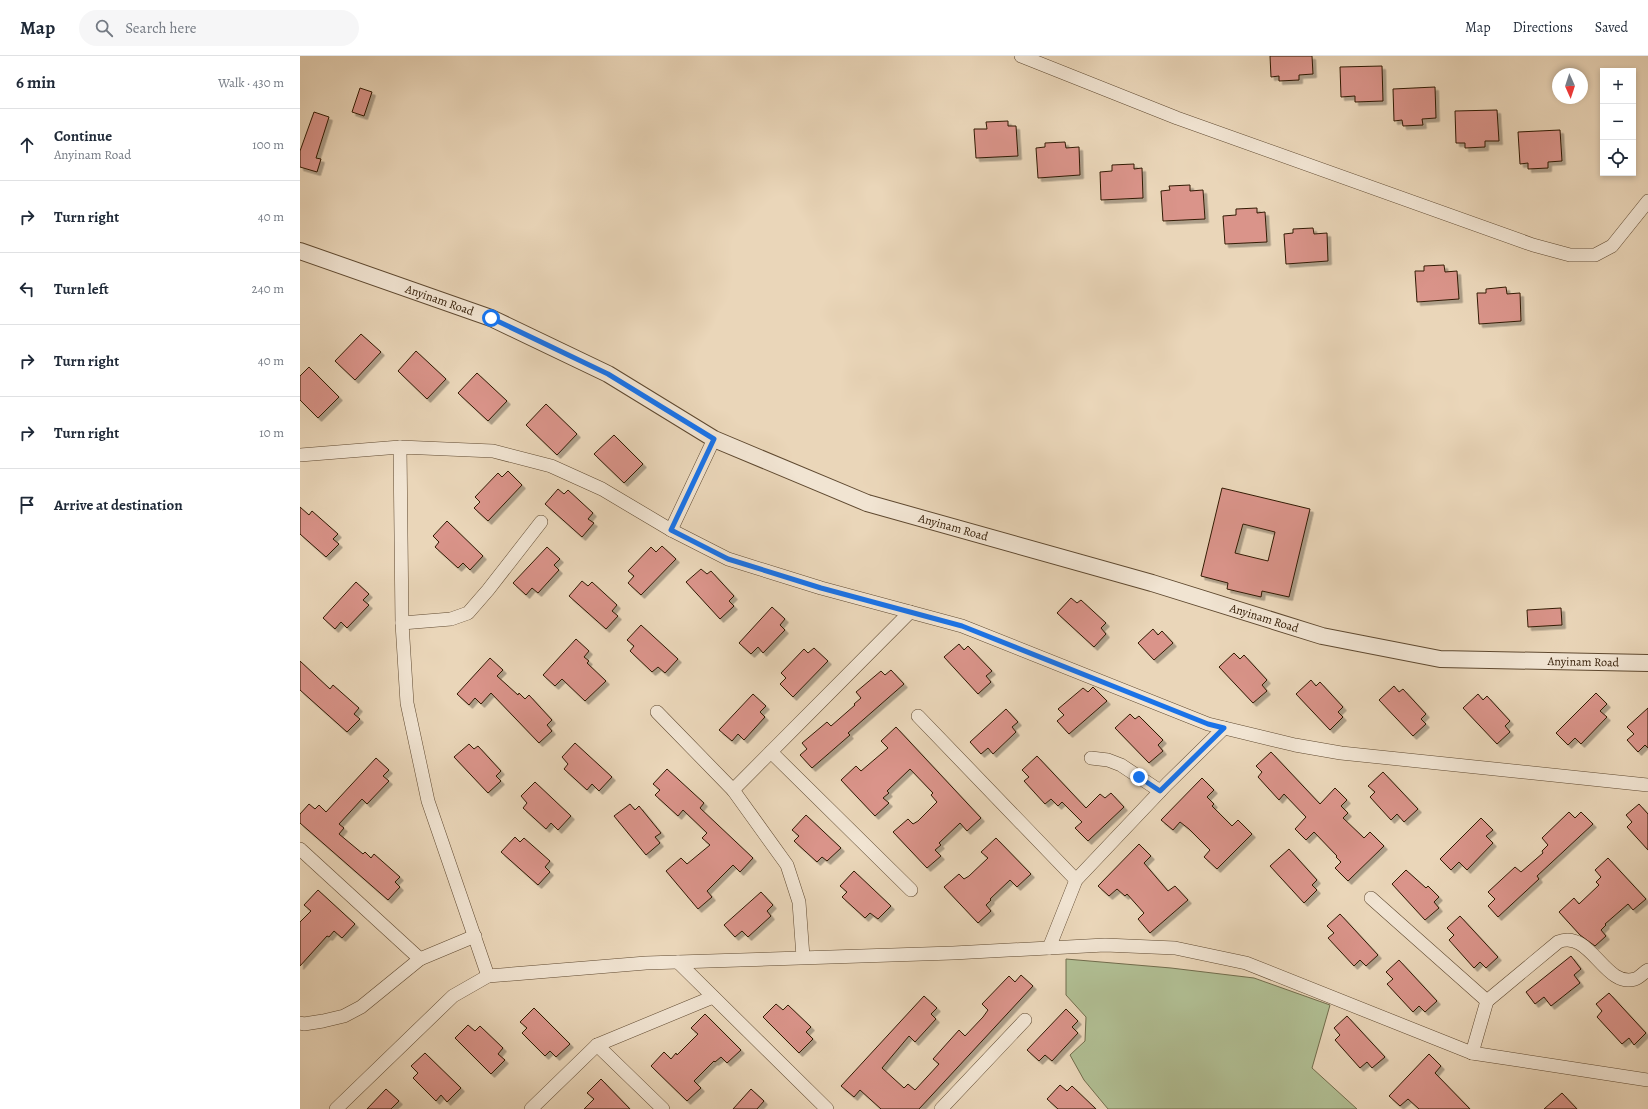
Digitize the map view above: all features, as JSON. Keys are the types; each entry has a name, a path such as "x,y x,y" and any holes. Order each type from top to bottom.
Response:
{"street":[{"path":"1021,56 1184,121 1533,245 1570,255 1595,255 1612,246 1648,201"},
{"name":"Anyinam Road","path":"300,251 491,318 608,374 714,439 867,503 1152,583 1322,636 1440,659 1648,663"},
{"path":"671,530 714,439"},
{"path":"400,447 402,623 407,703 428,801 488,976"},
{"path":"300,455 400,447 493,451 551,466 602,489 671,530 728,559 821,588 962,626 1208,724 1295,745 1341,753 1648,785"},
{"path":"402,623 450,619 468,613 488,590 541,522"},
{"path":"733,790 910,612"},
{"path":"657,712 733,790 787,865 799,902 803,958"},
{"path":"918,716 1076,880"},
{"path":"1049,948 1076,880 1160,791 1224,728"},
{"path":"771,752 911,890"},
{"path":"1091,758 1108,760 1121,765 1160,791"},
{"path":"300,849 420,959"},
{"path":"1371,898 1487,1001"},
{"path":"300,1023 304,1024 337,1018 361,1007 420,959 475,936"},
{"path":"1472,1053 1487,1001 1558,942 1564,939 1570,939 1584,946 1614,976 1625,979 1635,979 1648,970"},
{"path":"336,1109 453,996 488,976 646,963 1105,945 1175,948 1246,963 1472,1053 1648,1080"},
{"path":"678,962 827,1109"},
{"path":"531,1109 597,1045 713,997"},
{"path":"941,1109 1025,1020"},
{"path":"597,1045 663,1109"}],"green space":[{"path":"1066,959 1171,968 1254,978 1330,1005 1312,1068 1357,1109 1108,1109 1084,1080 1070,1055 1085,1041 1086,1017 1066,995"}],"building":[{"path":"1270,56 1312,56 1313,74 1299,75 1299,80 1279,81 1279,76 1271,77"},
{"path":"1382,66 1383,101 1355,102 1355,96 1341,97 1340,67"},
{"path":"1435,87 1436,118 1422,119 1423,125 1403,126 1402,120 1394,121 1393,89"},
{"path":"360,88 372,92 364,116 352,112"},
{"path":"1497,110 1499,141 1485,141 1485,147 1465,148 1465,143 1456,143 1455,111"},
{"path":"314,112 329,117 316,158 321,159 317,172 300,167 300,151"},
{"path":"1008,121 1008,126 1016,126 1018,156 976,158 974,129 987,129 986,122"},
{"path":"1560,130 1562,161 1548,162 1548,168 1528,169 1528,163 1520,164 1518,132"},
{"path":"1065,142 1066,148 1079,147 1080,175 1038,178 1036,148 1045,147 1045,143"},
{"path":"1134,164 1134,169 1142,168 1143,198 1101,200 1100,172 1112,171 1112,165"},
{"path":"1190,185 1190,191 1203,190 1205,219 1163,221 1161,191 1170,190 1169,186"},
{"path":"1257,208 1257,213 1265,212 1267,242 1225,244 1223,216 1236,215 1236,209"},
{"path":"1313,228 1314,234 1327,233 1328,261 1286,264 1284,234 1293,233 1293,229"},
{"path":"1444,265 1445,272 1457,271 1459,299 1417,302 1415,271 1424,271 1424,266"},
{"path":"1506,287 1507,294 1520,293 1521,321 1479,324 1477,293 1486,293 1486,289"},
{"path":"361,334 381,352 355,380 335,361"},
{"path":"416,351 446,379 427,399 398,371"},
{"path":"309,367 339,397 318,418 300,400 300,376"},
{"path":"477,373 507,401 488,421 458,393"},
{"path":"546,404 577,434 557,455 526,425"},
{"path":"614,435 643,464 624,483 594,454"},
{"path":"508,471 522,485 488,521 474,508 480,502 475,497 498,473 502,477"},
{"path":"1222,488 1310,509 1289,597 1262,591 1261,597 1227,589 1228,583 1201,576","holes":["1243,524 1275,532 1268,561 1235,553"]},
{"path":"558,489 564,494 568,490 593,513 588,519 594,523 582,537 545,504"},
{"path":"300,507 309,515 312,511 338,534 333,539 339,544 326,557 300,534"},
{"path":"447,521 483,556 470,570 463,563 458,568 435,547 439,542 433,536"},
{"path":"662,546 676,559 641,595 628,583 634,576 628,571 651,547 656,552"},
{"path":"547,547 560,559 554,565 559,570 538,593 532,588 526,595 513,583"},
{"path":"701,569 707,574 711,571 734,596 729,601 734,606 720,619 686,582"},
{"path":"582,581 588,586 592,582 617,605 612,611 618,616 606,629 569,596"},
{"path":"356,582 369,594 363,600 369,605 347,628 341,622 335,629 323,618"},
{"path":"1071,598 1077,603 1081,600 1106,623 1101,628 1106,634 1094,647 1057,613"},
{"path":"772,607 785,619 780,625 785,630 763,653 758,647 751,654 739,643"},
{"path":"1561,608 1562,625 1528,627 1527,610"},
{"path":"641,625 678,659 665,673 658,667 652,672 630,651 634,646 627,640"},
{"path":"1153,629 1158,635 1162,631 1173,643 1154,660 1138,643"},
{"path":"576,639 589,651 584,657 589,661 587,663 606,681 585,701 562,679 555,686 543,675"},
{"path":"959,644 964,650 968,646 992,671 986,676 991,682 978,694 944,657"},
{"path":"814,648 828,661 793,697 780,684 786,678 781,673 804,649 808,653"},
{"path":"1234,653 1240,659 1244,655 1267,680 1262,685 1267,691 1253,703 1219,667"},
{"path":"490,658 503,670 497,676 518,695 519,693 525,699 529,695 552,720 547,725 552,731 539,743 491,693 481,704 475,698 469,705 457,694"},
{"path":"300,661 330,689 333,685 359,708 354,714 360,719 347,732 300,690"},
{"path":"891,670 904,684 848,733 850,735 812,768 800,755 807,749 802,743 827,722 831,726 855,705 854,704 861,698 856,692 881,671 885,675"},
{"path":"1311,680 1316,686 1320,682 1343,707 1338,712 1343,717 1330,730 1296,694"},
{"path":"1394,686 1399,692 1403,689 1426,714 1421,719 1426,724 1413,736 1379,700"},
{"path":"1093,687 1107,701 1069,734 1057,721 1064,715 1058,709 1083,688 1088,692"},
{"path":"1596,693 1607,704 1600,711 1607,717 1581,744 1575,738 1568,745 1556,733"},
{"path":"753,694 766,706 760,712 765,717 744,740 738,734 732,741 719,730"},
{"path":"1478,694 1483,700 1487,696 1510,721 1505,726 1510,732 1497,744 1463,708"},
{"path":"1648,708 1648,748 1645,745 1638,752 1627,740 1634,734 1627,727"},
{"path":"1006,709 1018,722 1012,727 1016,732 993,754 988,748 981,754 970,742"},
{"path":"1130,714 1135,719 1139,716 1163,740 1158,745 1163,751 1149,763 1115,728"},
{"path":"896,727 981,818 967,831 960,823 939,843 941,845 935,850 941,856 927,868 893,832 908,819 913,824 918,821 937,802 931,795 933,793 910,769 887,791 889,793 883,798 889,803 875,816 841,780 856,766 861,771 888,748 881,741"},
{"path":"575,743 612,777 599,791 592,784 587,790 564,769 568,764 562,757"},
{"path":"469,744 474,749 478,746 501,771 496,776 501,781 488,793 454,757"},
{"path":"1271,752 1320,804 1335,788 1347,800 1341,806 1348,813 1343,818 1364,838 1370,832 1384,846 1348,881 1335,868 1341,862 1336,857 1337,856 1314,832 1306,840 1295,829 1306,817 1284,794 1279,800 1258,777 1262,772 1256,766"},
{"path":"1037,756 1086,808 1100,794 1105,798 1111,793 1124,807 1088,841 1075,828 1082,822 1062,802 1058,806 1051,799 1045,804 1024,781 1029,777 1022,770"},
{"path":"376,758 389,770 383,776 389,781 367,804 362,799 339,824 344,828 339,834 363,854 365,852 371,858 374,854 400,877 395,882 400,887 388,900 300,823 300,814 309,804 315,809 319,805 326,812"},
{"path":"667,769 704,803 700,808 753,858 740,872 733,865 707,891 712,897 698,909 666,871 681,858 687,864 710,845 702,838 707,833 683,810 678,816 655,795 660,790 653,784"},
{"path":"1383,772 1418,809 1404,822 1397,814 1391,820 1370,797 1375,792 1368,786"},
{"path":"1202,778 1214,790 1207,797 1214,804 1212,806 1232,826 1238,820 1252,834 1217,869 1204,857 1210,850 1189,829 1180,822 1173,830 1161,820"},
{"path":"535,782 571,816 558,830 551,823 546,829 523,808 527,803 521,796"},
{"path":"630,804 635,810 639,806 661,833 655,837 660,843 646,855 614,816"},
{"path":"1639,804 1648,814 1648,850 1627,827 1632,822 1626,815"},
{"path":"1569,812 1575,818 1581,812 1593,824 1537,876 1539,879 1498,917 1488,906 1495,899 1488,892 1515,867 1521,872 1543,853 1542,851 1548,845 1542,838"},
{"path":"806,815 841,848 827,861 822,857 817,862 794,841 799,836 792,830"},
{"path":"1481,818 1493,830 1486,836 1493,843 1467,870 1459,862 1451,870 1440,859"},
{"path":"515,837 520,842 524,838 550,861 545,867 550,872 538,885 501,852"},
{"path":"996,838 1031,874 1017,887 1010,880 990,899 991,900 986,905 991,911 978,923 944,887 959,874 964,879 969,876 988,858 981,852"},
{"path":"1139,844 1151,856 1144,863 1168,891 1175,886 1188,900 1150,933 1138,919 1144,913 1127,894 1125,896 1117,889 1109,896 1098,886"},
{"path":"1289,849 1317,880 1312,885 1317,890 1304,903 1270,866"},
{"path":"1608,858 1646,899 1633,910 1628,904 1605,924 1606,925 1601,930 1606,936 1595,946 1580,935 1559,912 1574,898 1579,904 1599,885 1596,882 1601,877 1595,870"},
{"path":"1406,870 1426,888 1428,886 1439,897 1434,902 1439,908 1425,920 1392,884"},
{"path":"854,871 891,906 878,919 870,913 865,918 842,897 847,892 840,886"},
{"path":"318,890 355,924 342,938 334,931 329,937 327,936 300,966 300,922 311,911 304,905"},
{"path":"761,892 773,905 767,911 771,916 748,937 742,931 735,937 724,925"},
{"path":"1340,914 1378,955 1366,966 1360,960 1354,966 1328,938 1334,933 1327,926"},
{"path":"1460,916 1498,957 1486,968 1480,962 1474,968 1449,940 1454,935 1447,928"},
{"path":"1571,956 1581,969 1574,975 1580,983 1551,1006 1544,997 1535,1004 1526,992"},
{"path":"1399,960 1437,1001 1425,1012 1419,1006 1413,1012 1387,984 1393,979 1386,972"},
{"path":"1021,975 1033,986 919,1109 881,1109 860,1090 854,1097 841,1086 924,996 937,1008 931,1014 936,1019 915,1042 909,1036 882,1068 904,1088 908,1084 915,1090 939,1064 933,1059 959,1030 965,1036 983,1017 988,1010 982,1004 1009,976 1015,982"},
{"path":"1609,993 1646,1033 1634,1045 1629,1038 1622,1044 1597,1017 1602,1011 1596,1004"},
{"path":"776,1004 783,1010 788,1005 811,1027 806,1032 813,1039 799,1053 763,1017"},
{"path":"534,1008 570,1044 556,1057 550,1051 545,1056 522,1033 527,1028 520,1022"},
{"path":"1066,1009 1078,1021 1072,1027 1078,1033 1052,1061 1045,1055 1039,1061 1027,1050"},
{"path":"705,1014 741,1050 727,1063 721,1057 715,1062 714,1061 694,1081 701,1088 687,1101 651,1066 664,1052 671,1059 676,1053 677,1055 698,1034 691,1028"},
{"path":"1347,1016 1385,1057 1372,1068 1367,1062 1360,1068 1335,1040 1340,1035 1334,1028"},
{"path":"468,1025 475,1031 480,1026 503,1048 498,1054 505,1060 491,1074 455,1038"},
{"path":"425,1053 461,1088 447,1102 441,1095 436,1101 413,1078 418,1073 411,1066"},
{"path":"1429,1054 1441,1066 1435,1073 1470,1109 1419,1109 1408,1099 1400,1106 1389,1096"},
{"path":"601,1079 630,1109 584,1109 594,1099 587,1093"},
{"path":"1060,1085 1067,1091 1072,1086 1096,1109 1058,1109 1047,1099"},
{"path":"386,1089 399,1101 391,1109 367,1109"},
{"path":"751,1089 764,1101 757,1109 733,1109"},
{"path":"1562,1093 1577,1109 1544,1109"}],"route":[{"path":"491,318 608,374 714,439 671,530 728,559 821,588 962,626 1208,724 1224,728 1160,791 1139,777"}]}
